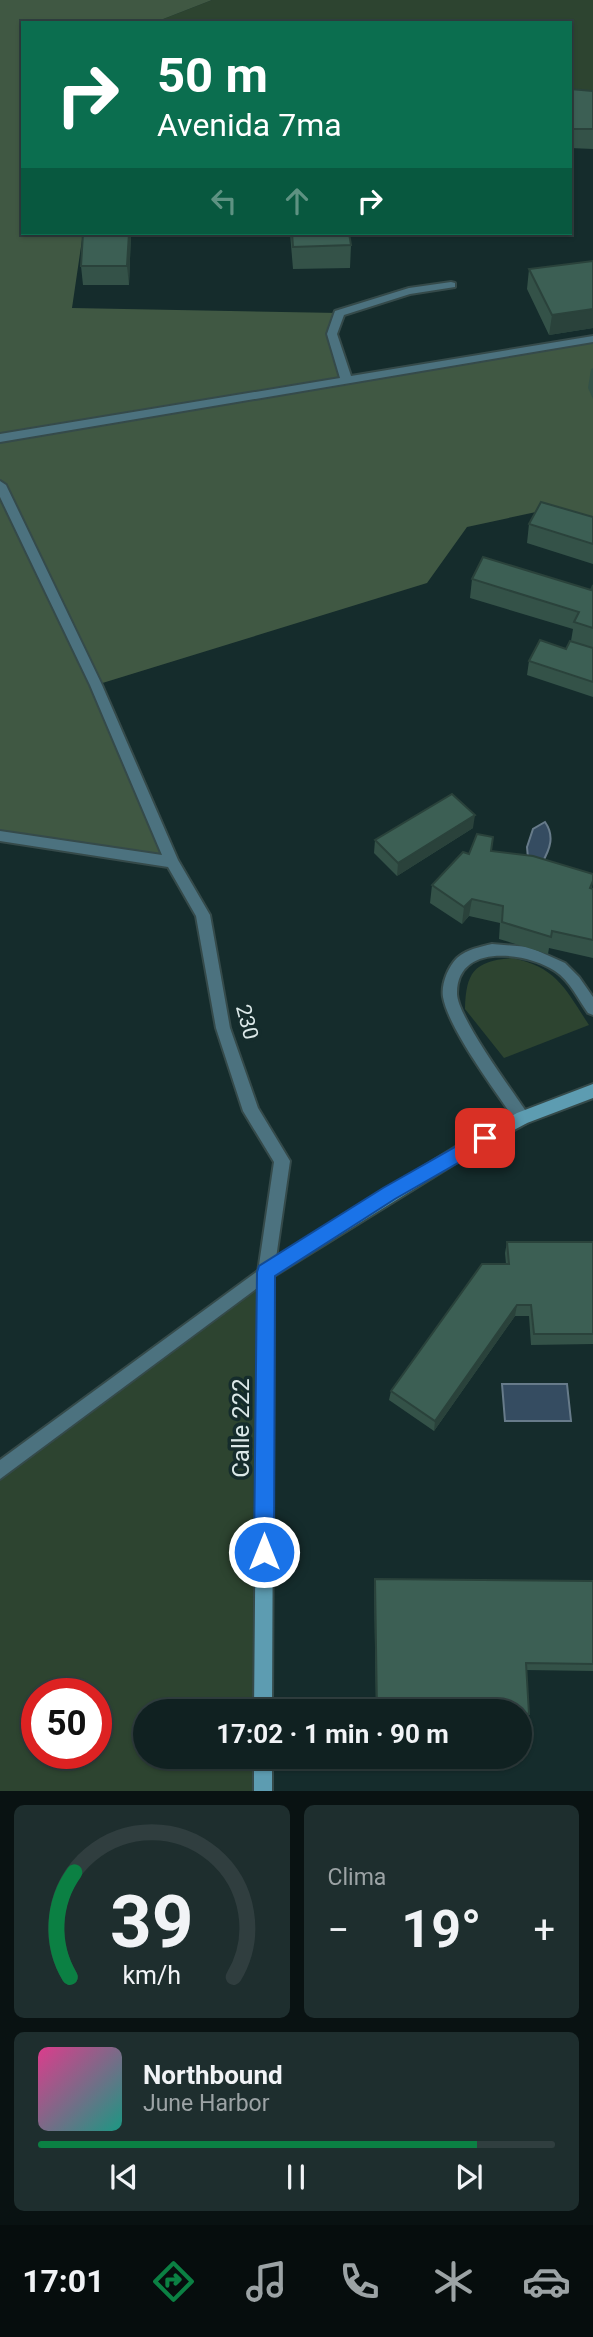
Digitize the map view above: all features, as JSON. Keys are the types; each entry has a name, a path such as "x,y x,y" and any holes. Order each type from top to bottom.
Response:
{"main road":[{"path":"266,1272 389,1193 522,1118 593,1091"},
{"name":"Calle 222","path":"263,1699 266,1272"},
{"path":"263,1769 263,1791"}],"street":[{"path":"346,379 332,334 339,313 409,291 451,285"},
{"path":"0,438 593,339"},
{"name":"230","path":"0,485 96,685 172,862 203,915 223,1028 251,1111 282,1161 266,1272"},
{"path":"0,836 172,862"},
{"path":"522,1118 458,1016 450,996 453,974 473,954 495,948 518,951 558,966 570,976 593,1009"},
{"path":"0,1471 266,1272"}],"green space":[{"path":"0,0 212,0 158,21 21,21 21,235 83,235 72,308 339,313 332,335 346,379 593,339 593,530 536,512 467,527 427,583 96,685 172,862 0,836"},
{"path":"212,0 593,0 593,111 572,109 572,21 158,21"},
{"path":"512,958 540,967 550,974 566,991 589,1025 504,1058 465,1009 466,996 470,977 481,966"},
{"path":"266,1272 263,1699 133,1699 133,1769 263,1769 263,1791 0,1791 0,1471"}],"water":[{"path":"545,822 550,832 550,843 542,863 528,858 527,847 533,829"},
{"path":"502,1384 567,1384 571,1421 505,1421"}],"building":[{"path":"572,89 593,91 593,129 572,129"},
{"path":"83,235 129,235 127,266 81,266"},
{"path":"292,235 349,235 351,245 293,247"},
{"path":"593,261 593,309 552,315 529,269"},
{"path":"541,502 593,517 593,544 529,524"},
{"path":"483,557 591,590 593,585 593,628 574,622 579,612 472,579"},
{"path":"540,640 566,649 570,641 593,648 593,682 529,661"},
{"path":"452,794 475,815 398,863 375,840"},
{"path":"477,834 493,837 491,851 533,856 593,874 590,888 593,889 593,940 552,931 551,937 502,922 503,906 472,899 464,907 432,885 463,852 469,854"},
{"path":"507,1242 593,1242 593,1334 534,1334 531,1305 517,1305 435,1421 391,1391 482,1264 509,1264"},
{"path":"375,1579 593,1581 593,1664 526,1663 528,1699 377,1699"}],"route":[{"path":"264,1552 266,1272 389,1193 485,1138"}]}
